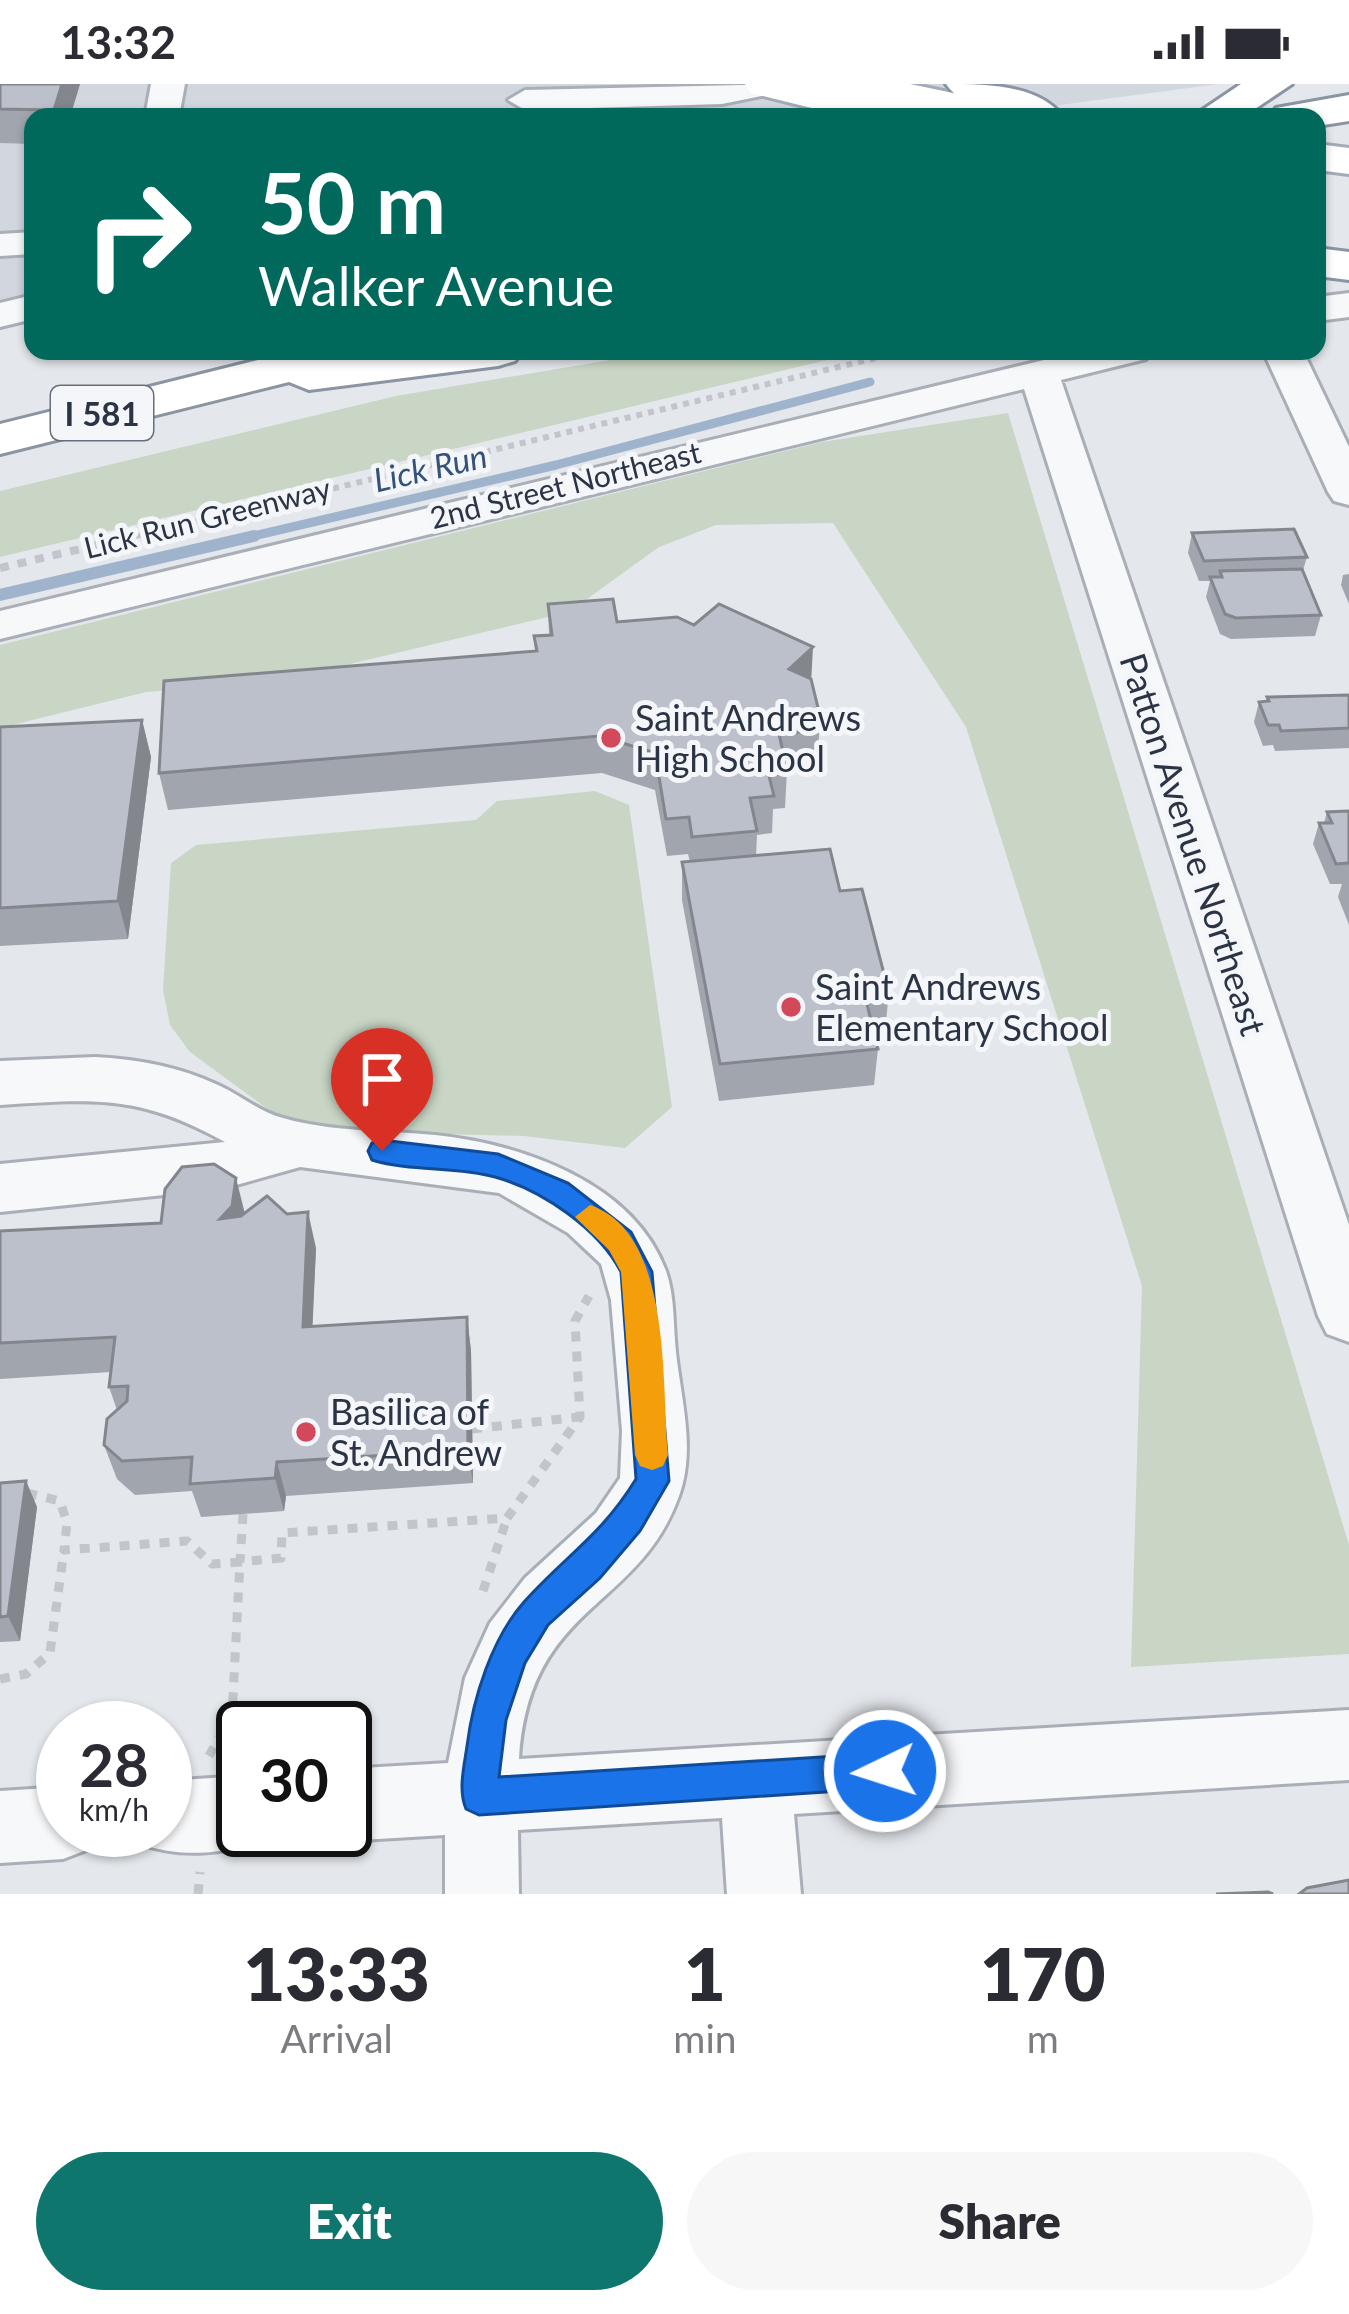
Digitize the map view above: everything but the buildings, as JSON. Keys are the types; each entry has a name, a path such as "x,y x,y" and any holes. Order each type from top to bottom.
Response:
{"main road":[{"path":"771,84 864,108"},
{"path":"849,84 966,108"},
{"path":"967,84 1022,108"},
{"name":"I 581","path":"0,398 276,360"},
{"path":"198,369 348,360"},
{"name":"I 581","path":"0,439 198,369"}],"street":[{"path":"525,100 722,94 771,84"},
{"name":"2nd Street Northeast","path":"0,625 1094,360"},
{"path":"1286,360 1349,492"},
{"name":"Patton Avenue Northeast","path":"1038,373 1067,447 1349,1316"},
{"path":"0,1083 100,1076 147,1081 274,1139 498,1166 558,1192 620,1241 636,1272 641,1306 652,1481 628,1521 588,1567 536,1614 510,1656 488,1720 479,1797 482,1894"},
{"path":"0,1188 223,1166 306,1143"},
{"path":"372,1803 1349,1745"},
{"path":"755,1779 764,1894"},
{"path":"0,1827 36,1825"}],"path":[{"name":"Lick Run Greenway","path":"0,568 870,360"},
{"path":"866,361 877,374"},
{"path":"64,1550 187,1541 212,1564 240,1562 281,1558 282,1533 507,1518 580,1417 575,1321 620,1241"},
{"path":"472,1429 580,1417"},
{"path":"0,1679 26,1674 50,1653 67,1523 60,1501 13,1490"},
{"path":"198,1894 206,1752 232,1716 243,1514"}],"shaded area":[{"path":"0,84 1219,84 1036,108 24,108 24,322 0,327"}],"green space":[{"path":"610,360 827,360 0,557 0,491 396,396"},
{"path":"1008,413 1349,1545 1349,1654 1131,1667 1142,1286 966,727 833,523 716,525 659,547 569,612 274,682 146,692 0,728 0,645 822,442"},
{"path":"595,791 629,805 672,1107 625,1148 524,1136 328,1131 273,1113 190,1052 170,1025 163,990 171,863 196,845 476,820 497,801"}],"waterway":[{"name":"Lick Run","path":"241,539 556,465 870,382"},
{"name":"Lick Run","path":"0,595 254,536"}],"slow traffic":[{"path":"590,1217 620,1241 636,1272 652,1455"}],"place":[{"name":"Saint Andrews High School","path":"611,738"},
{"name":"Saint Andrews Elementary School","path":"791,1007"},
{"name":"Basilica of St. Andrew","path":"306,1432"}],"route":[{"path":"382,1151 498,1166 558,1192 620,1241 636,1272 650,1406 652,1481 628,1521 588,1567 536,1614 510,1656 488,1720 479,1797 885,1771"}]}
